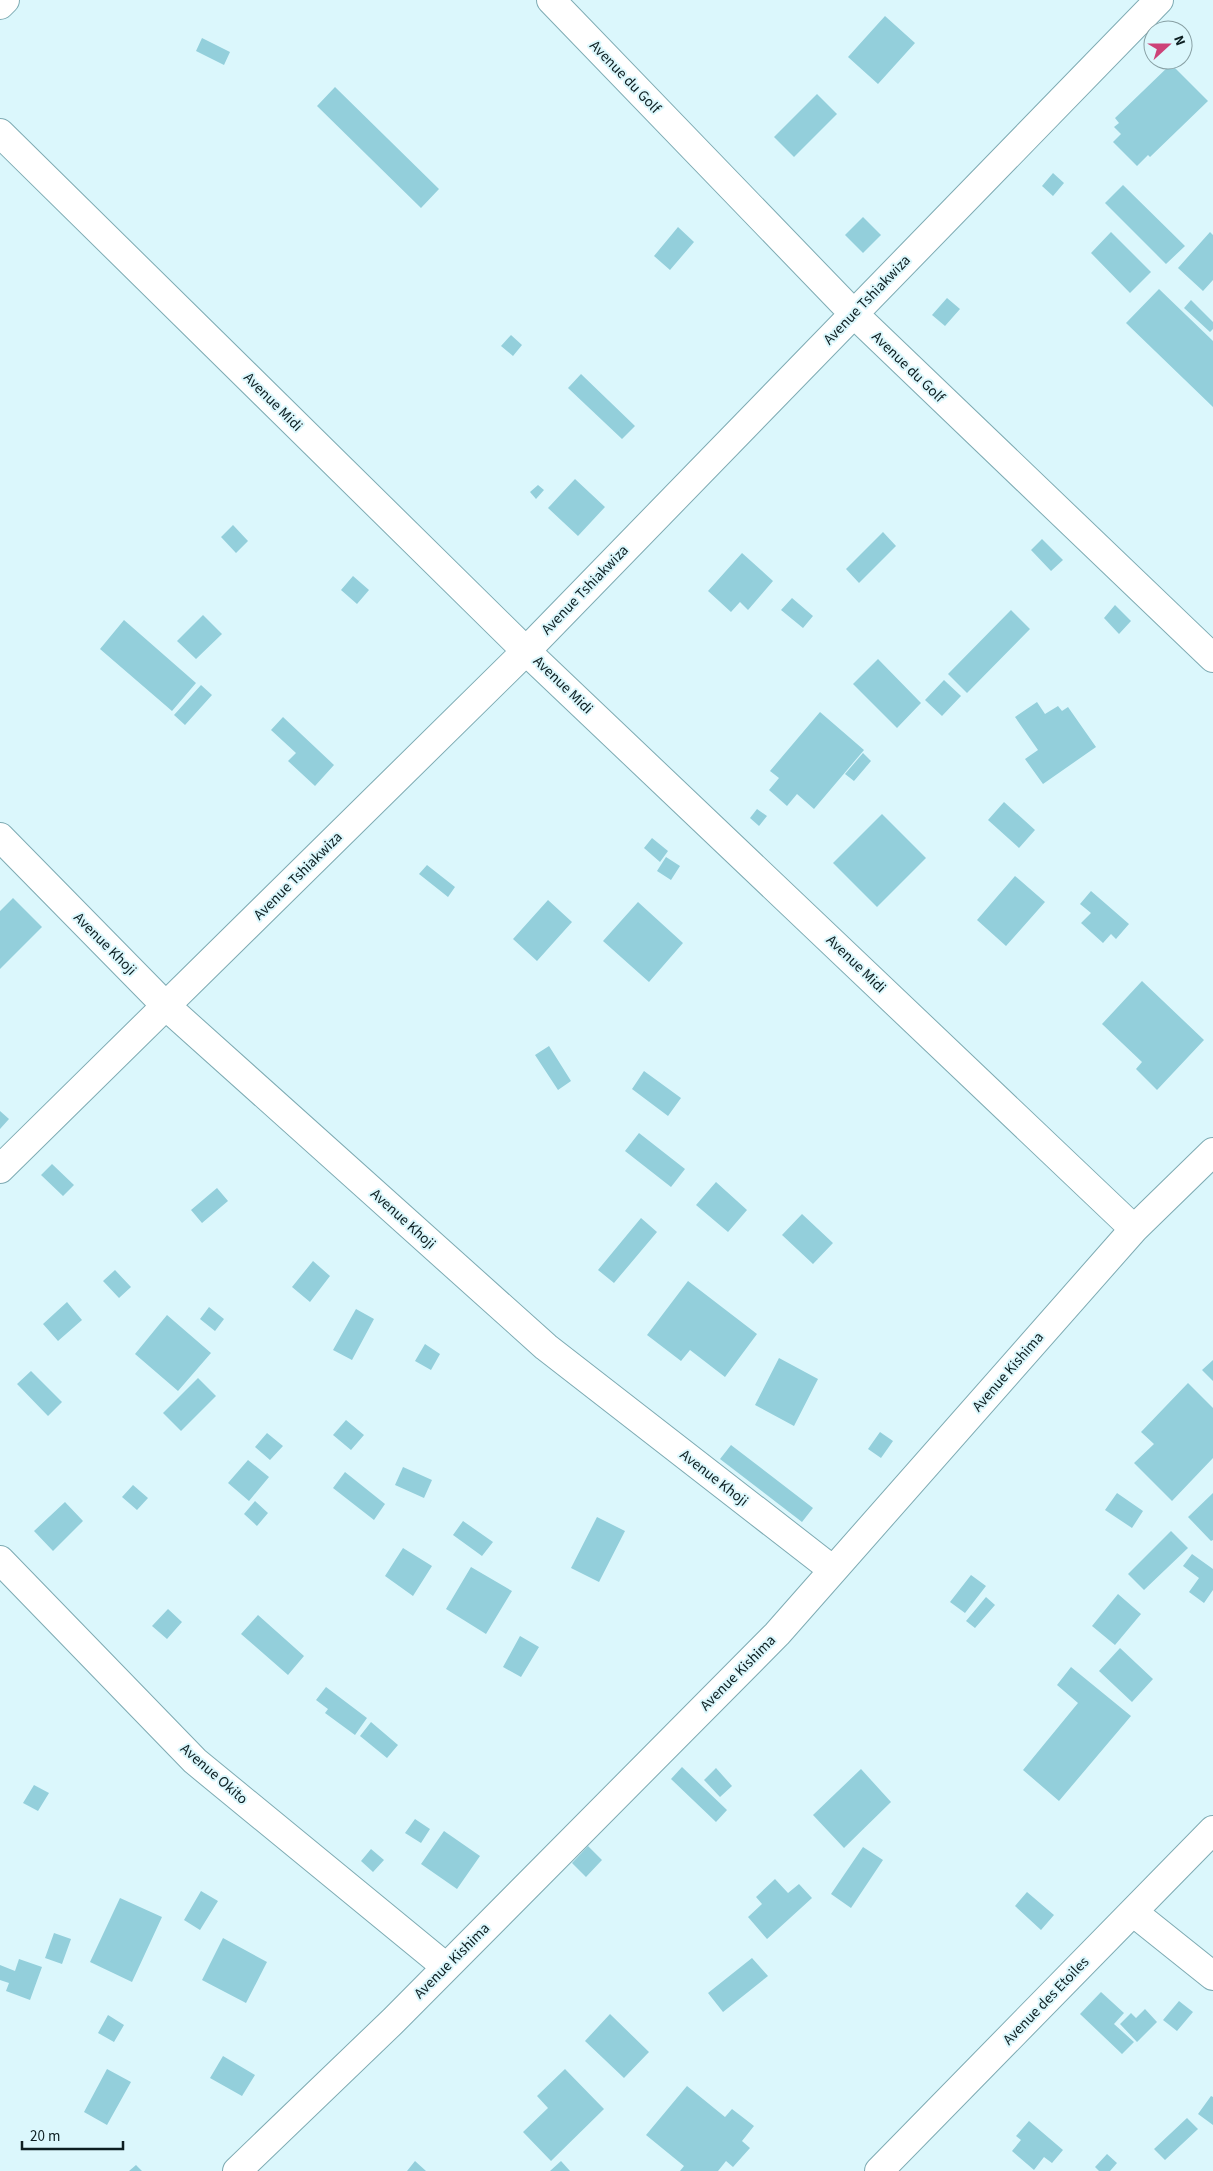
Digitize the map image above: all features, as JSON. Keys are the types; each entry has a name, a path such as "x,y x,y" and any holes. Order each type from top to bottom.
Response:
{"street":[{"path":"0,5 5,0"},
{"name":"Avenue du Golf","path":"551,0 854,314 1213,658"},
{"name":"Avenue Tshiakwiza","path":"0,1169 526,651 1159,0"},
{"name":"Avenue Midi","path":"0,133 526,651 1134,1229"},
{"name":"Avenue Khoji","path":"0,837 166,1006 546,1347 833,1570"},
{"name":"Avenue Kishima","path":"237,2171 446,1967 777,1634 1134,1229 1213,1152"},
{"name":"Avenue Okito","path":"0,1560 195,1760 446,1967"},
{"name":"Avenue des Etoiles","path":"879,2171 1213,1830"},
{"path":"1133,1912 1213,1976"}],"building":[{"path":"885,16 915,43 878,84 848,57"},
{"path":"202,38 230,52 224,65 196,51"},
{"path":"1165,70 1177,70 1208,101 1150,157 1148,155 1137,166 1113,142 1121,134 1114,127 1119,123 1115,118"},
{"path":"335,87 439,189 421,208 317,106"},
{"path":"817,94 837,114 794,157 774,137"},
{"path":"1053,173 1064,183 1053,196 1042,186"},
{"path":"1123,185 1185,246 1166,264 1105,203"},
{"path":"863,217 881,235 863,253 845,235"},
{"path":"678,227 694,242 670,270 654,256"},
{"path":"1111,232 1151,272 1130,293 1091,253"},
{"path":"1210,232 1213,235 1213,280 1203,291 1178,268"},
{"path":"1159,289 1213,341 1213,407 1126,323"},
{"path":"947,298 960,309 945,326 932,315"},
{"path":"1191,300 1213,322 1213,329 1210,332 1184,308"},
{"path":"511,335 522,345 513,356 501,346"},
{"path":"581,374 635,426 622,439 568,388"},
{"path":"575,479 605,507 578,536 548,508"},
{"path":"538,485 544,490 536,499 530,492"},
{"path":"233,525 248,541 236,553 221,537"},
{"path":"883,532 896,546 859,583 846,569"},
{"path":"1042,539 1063,560 1051,571 1031,550"},
{"path":"742,553 773,581 748,610 740,602 731,612 708,591"},
{"path":"353,576 369,590 357,604 341,590"},
{"path":"792,598 813,616 803,628 781,610"},
{"path":"1115,605 1131,621 1119,634 1104,618"},
{"path":"1011,610 1030,629 967,693 948,674"},
{"path":"203,615 222,634 196,659 177,641"},
{"path":"124,620 196,683 172,711 100,649"},
{"path":"878,659 921,703 897,728 853,684"},
{"path":"944,680 961,696 942,716 925,700"},
{"path":"201,685 212,695 185,725 174,715"},
{"path":"1037,702 1045,714 1058,706 1062,711 1068,707 1096,747 1043,784 1025,759 1038,750 1015,717"},
{"path":"820,712 864,750 814,809 797,794 787,806 769,790 779,778 770,771"},
{"path":"283,717 334,765 315,786 288,761 296,753 271,730"},
{"path":"863,753 871,761 854,781 845,774"},
{"path":"1004,802 1035,830 1019,848 988,820"},
{"path":"757,809 767,816 759,826 750,818"},
{"path":"882,814 926,858 877,907 833,863"},
{"path":"652,838 668,851 660,862 644,848"},
{"path":"666,857 680,866 671,880 657,871"},
{"path":"427,865 455,887 448,897 419,874"},
{"path":"1015,876 1045,902 1006,946 977,920"},
{"path":"1091,891 1129,924 1116,939 1111,934 1103,943 1081,923 1091,913 1080,904"},
{"path":"13,898 42,927 0,969 0,911"},
{"path":"548,900 572,922 537,961 513,939"},
{"path":"638,902 683,943 649,982 603,941"},
{"path":"1142,981 1204,1040 1157,1090 1136,1069 1142,1062 1102,1024"},
{"path":"549,1046 571,1081 558,1090 535,1055"},
{"path":"644,1071 681,1098 668,1116 632,1089"},
{"path":"0,1111 9,1119 0,1129"},
{"path":"639,1133 685,1169 671,1187 625,1151"},
{"path":"52,1164 74,1185 63,1196 41,1175"},
{"path":"716,1182 747,1210 728,1232 696,1205"},
{"path":"217,1188 228,1201 202,1223 191,1210"},
{"path":"802,1214 833,1243 813,1264 782,1235"},
{"path":"641,1218 657,1232 614,1283 598,1270"},
{"path":"313,1261 330,1276 310,1302 292,1287"},
{"path":"115,1270 131,1287 119,1298 103,1281"},
{"path":"688,1281 757,1334 725,1377 690,1350 681,1361 647,1335"},
{"path":"67,1302 82,1320 58,1341 43,1324"},
{"path":"209,1307 224,1319 215,1331 200,1319"},
{"path":"356,1309 374,1319 352,1360 333,1350"},
{"path":"167,1315 211,1353 178,1391 135,1354"},
{"path":"425,1344 440,1354 431,1370 415,1361"},
{"path":"779,1358 818,1379 794,1426 755,1405"},
{"path":"1213,1360 1213,1381 1202,1370"},
{"path":"31,1371 62,1402 48,1416 17,1384"},
{"path":"198,1378 216,1396 181,1431 163,1413"},
{"path":"1188,1383 1213,1408 1213,1458 1172,1501 1134,1463 1154,1444 1141,1432"},
{"path":"346,1420 364,1435 351,1450 333,1435"},
{"path":"880,1432 893,1441 881,1458 868,1449"},
{"path":"267,1433 283,1446 270,1460 255,1447"},
{"path":"731,1445 813,1508 802,1522 720,1459"},
{"path":"248,1460 269,1477 249,1501 228,1483"},
{"path":"403,1467 432,1480 424,1498 395,1485"},
{"path":"345,1472 385,1504 374,1520 333,1488"},
{"path":"133,1485 148,1498 137,1510 122,1497"},
{"path":"1117,1493 1143,1511 1132,1528 1105,1510"},
{"path":"1213,1493 1213,1540 1211,1541 1188,1517"},
{"path":"255,1501 268,1513 257,1526 244,1514"},
{"path":"65,1502 83,1521 53,1551 34,1531"},
{"path":"597,1517 625,1531 599,1582 571,1568"},
{"path":"463,1521 493,1542 482,1556 453,1535"},
{"path":"1171,1531 1188,1548 1144,1590 1128,1574"},
{"path":"403,1548 432,1566 413,1596 385,1576"},
{"path":"1192,1554 1213,1569 1213,1590 1204,1603 1189,1592 1199,1578 1183,1566"},
{"path":"471,1567 512,1591 486,1634 446,1609"},
{"path":"971,1575 986,1586 965,1613 950,1602"},
{"path":"1118,1594 1141,1614 1115,1645 1092,1626"},
{"path":"986,1597 995,1605 975,1628 966,1621"},
{"path":"168,1609 182,1622 167,1639 152,1626"},
{"path":"258,1615 304,1656 288,1675 241,1634"},
{"path":"520,1636 539,1647 521,1677 503,1667"},
{"path":"1120,1648 1153,1679 1132,1702 1099,1671"},
{"path":"1071,1667 1131,1716 1059,1801 1023,1770 1078,1703 1057,1685"},
{"path":"326,1687 367,1718 355,1735 325,1713 328,1709 316,1700"},
{"path":"371,1722 398,1745 387,1758 360,1736"},
{"path":"682,1767 727,1810 716,1822 671,1779"},
{"path":"716,1768 732,1786 720,1797 704,1780"},
{"path":"861,1769 891,1802 844,1848 813,1815"},
{"path":"34,1785 49,1793 38,1811 23,1803"},
{"path":"415,1819 430,1829 421,1843 405,1833"},
{"path":"444,1831 480,1856 457,1889 421,1864"},
{"path":"588,1846 602,1860 586,1877 572,1863"},
{"path":"863,1847 883,1860 851,1908 831,1894"},
{"path":"371,1849 384,1860 373,1872 361,1861"},
{"path":"775,1879 788,1893 799,1884 812,1898 767,1939 748,1917 762,1904 756,1897"},
{"path":"201,1891 218,1901 200,1930 184,1920"},
{"path":"1027,1892 1054,1915 1041,1930 1015,1906"},
{"path":"120,1898 162,1917 132,1982 90,1962"},
{"path":"54,1933 71,1939 62,1964 45,1958"},
{"path":"223,1938 267,1962 246,2003 202,1980"},
{"path":"752,1958 768,1976 723,2012 708,1993"},
{"path":"19,1959 42,1967 30,2000 6,1991 9,1983 0,1980 0,1965 15,1971"},
{"path":"1101,1992 1124,2013 1114,2024 1134,2042 1122,2054 1080,2014"},
{"path":"1179,2001 1193,2012 1177,2031 1163,2020"},
{"path":"1145,2009 1157,2022 1137,2042 1120,2024 1131,2013 1136,2018"},
{"path":"610,2014 649,2052 624,2078 585,2041"},
{"path":"108,2015 124,2025 114,2042 98,2033"},
{"path":"223,2056 255,2075 242,2096 210,2078"},
{"path":"107,2069 131,2082 107,2125 84,2112"},
{"path":"565,2069 604,2109 551,2161 523,2132 548,2108 537,2096"},
{"path":"687,2086 725,2117 732,2109 754,2126 742,2141 750,2148 733,2167 726,2161 718,2171 680,2171 684,2166 646,2135"},
{"path":"1211,2096 1213,2097 1213,2125 1198,2114"},
{"path":"1187,2118 1198,2129 1165,2160 1154,2149"},
{"path":"1029,2121 1063,2150 1052,2163 1044,2157 1034,2170 1012,2151 1021,2140 1016,2136"},
{"path":"1107,2154 1117,2163 1110,2171 1099,2171 1095,2167"},
{"path":"415,2161 426,2171 407,2171"},
{"path":"561,2161 570,2171 550,2171"},
{"path":"136,2165 142,2171 129,2171"}]}
